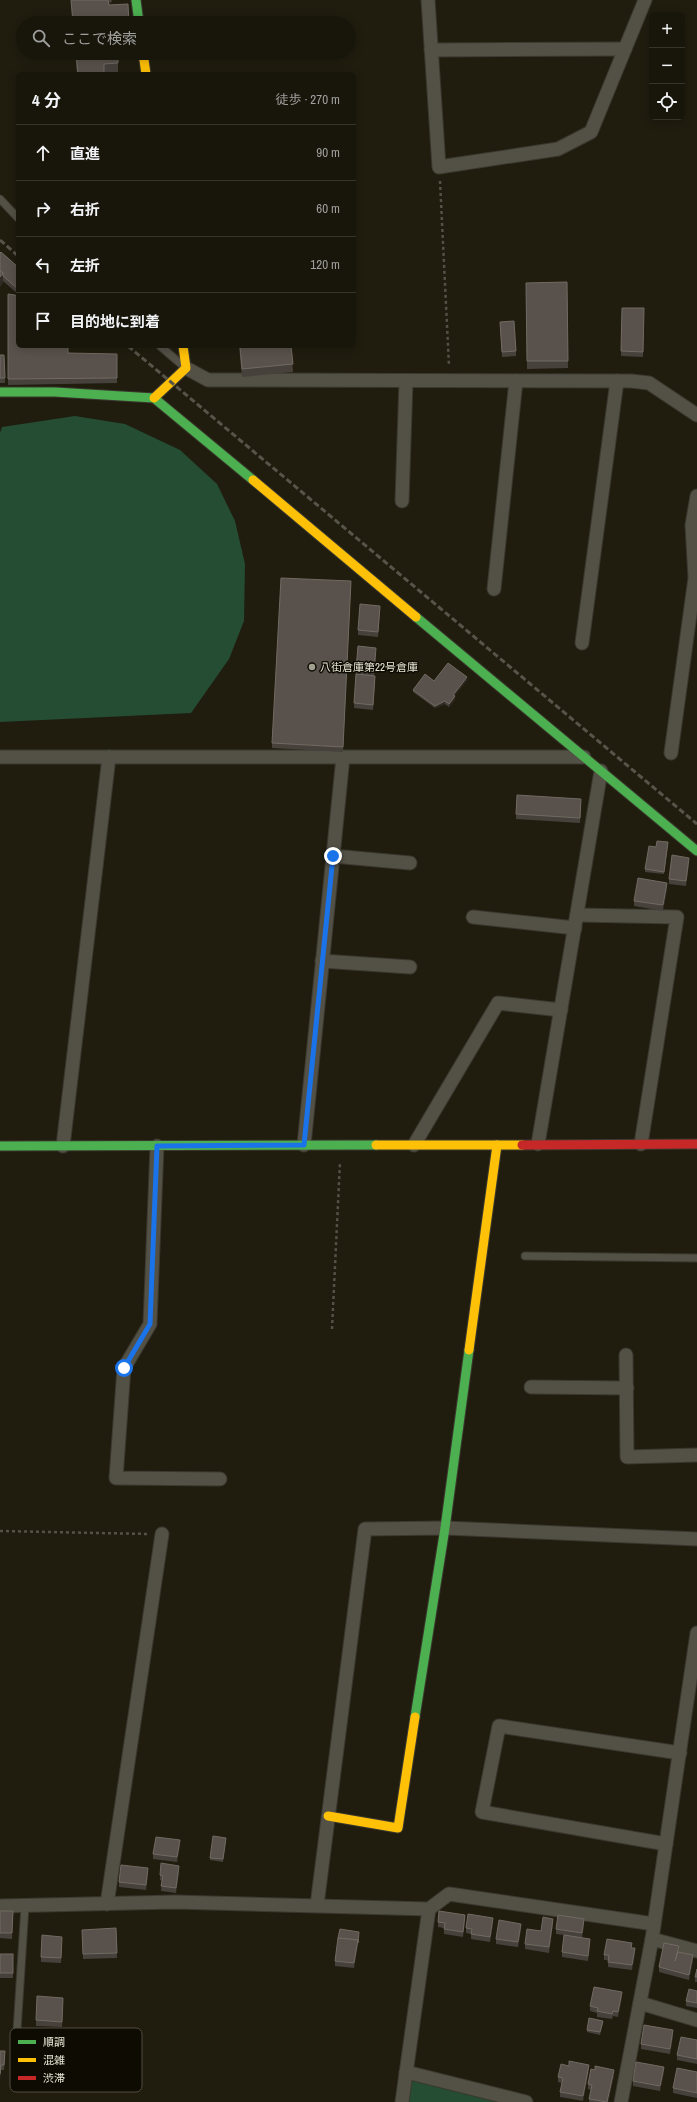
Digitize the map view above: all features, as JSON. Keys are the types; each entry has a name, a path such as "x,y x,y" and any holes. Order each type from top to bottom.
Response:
{"street":[{"path":"136,0 138,16"},
{"path":"428,0 439,167 558,149 591,132 645,0"},
{"path":"431,50 625,48"},
{"path":"144,60 146,72"},
{"path":"183,348 186,368"},
{"path":"186,368 208,380 617,381 649,384 697,415"},
{"path":"154,398 186,368"},
{"path":"402,501 406,380"},
{"path":"494,589 516,381"},
{"path":"582,643 617,381"},
{"path":"0,392 55,392 154,398 697,851"},
{"path":"671,753 695,578 692,525 697,496"},
{"path":"0,757 584,757"},
{"path":"64,1146 109,757"},
{"path":"304,1145 343,757"},
{"path":"538,1144 601,771"},
{"path":"333,856 410,863"},
{"path":"473,917 576,922 676,917 641,1144"},
{"path":"322,961 410,967"},
{"path":"414,1145 498,1003 561,1010"},
{"path":"0,1146 697,1144"},
{"path":"328,1816 398,1828 446,1528 497,1145"},
{"path":"157,1146 150,1324 124,1368 116,1478 220,1479"},
{"path":"626,1355 627,1457 697,1455"},
{"path":"531,1387 626,1388"},
{"path":"317,1906 365,1529 446,1528 697,1539"},
{"path":"106,1904 162,1534"},
{"path":"621,2102 652,1939 680,1753 694,1677 697,1633"},
{"path":"666,1844 482,1812 499,1726 680,1753"},
{"path":"0,1906 175,1902 429,1909 449,1894 654,1924"},
{"path":"402,2102 429,1909"},
{"path":"652,1939 697,1951"},
{"path":"640,2003 697,2020"},
{"path":"406,2072 526,2102"}],"lane":[{"path":"0,199 16,216"},
{"path":"162,348 186,368"},
{"path":"525,1256 697,1258"},
{"path":"17,2028 24,1906"}],"path":[{"path":"439,167 450,380"},
{"path":"332,1329 341,1145"},
{"path":"0,1531 162,1534"}],"green space":[{"path":"75,416 125,424 180,450 217,484 235,521 245,564 244,621 229,659 191,713 0,722 0,433 2,427"},
{"path":"411,2079 503,2102 407,2102"}],"building":[{"path":"71,0 108,0 109,5 128,4 129,16 72,16"},
{"path":"77,60 118,60 118,63 104,64 104,72 78,72"},
{"path":"1,252 16,265 16,287 3,276 3,273 0,270"},
{"path":"0,270 3,273 0,277"},
{"path":"567,282 568,361 527,361 526,283"},
{"path":"8,294 16,296 16,348 68,348 68,353 117,354 117,378 8,379"},
{"path":"622,308 644,308 643,352 621,351"},
{"path":"514,321 516,351 502,352 500,322"},
{"path":"240,348 291,348 293,364 242,369"},
{"path":"0,355 4,355 5,378 0,378"},
{"name":"八街倉庫第22号倉庫","path":"281,578 351,581 343,747 272,743"},
{"path":"360,604 380,606 378,632 358,630"},
{"path":"358,646 376,648 374,671 356,670"},
{"path":"448,663 467,677 453,695 455,696 449,704 445,701 435,706 413,690 425,674 434,681"},
{"path":"356,674 375,676 373,705 354,703"},
{"path":"517,795 581,799 580,818 516,814"},
{"path":"657,841 668,842 664,872 645,869 649,846 656,847"},
{"path":"672,855 689,858 686,881 669,879"},
{"path":"638,878 667,883 663,905 634,901"},
{"path":"213,1836 226,1838 223,1859 210,1858"},
{"path":"156,1837 180,1840 177,1857 153,1854"},
{"path":"161,1863 179,1866 176,1888 161,1886 163,1876 160,1875"},
{"path":"121,1865 148,1868 146,1885 119,1882"},
{"path":"0,1911 13,1911 12,1933 0,1933"},
{"path":"439,1911 465,1915 463,1932 444,1929 445,1923 438,1922"},
{"path":"468,1914 493,1918 490,1937 471,1934 472,1929 466,1928"},
{"path":"558,1915 584,1919 582,1933 556,1929"},
{"path":"543,1917 553,1919 549,1947 525,1944 527,1929 541,1931"},
{"path":"499,1920 521,1924 518,1942 496,1939"},
{"path":"116,1928 117,1953 83,1954 82,1930"},
{"path":"340,1929 359,1932 358,1943 358,1940 338,1938"},
{"path":"42,1935 62,1937 61,1958 41,1957"},
{"path":"564,1935 590,1939 588,1956 562,1952"},
{"path":"338,1938 358,1940 354,1963 335,1961"},
{"path":"607,1939 632,1943 631,1948 635,1948 632,1965 608,1962 609,1955 604,1955"},
{"path":"664,1943 679,1946 675,1961 678,1952 693,1955 689,1975 659,1967"},
{"path":"0,1954 13,1954 13,1973 0,1973"},
{"path":"594,1987 622,1992 618,2012 613,2011 612,2014 597,2011 598,2008 590,2006"},
{"path":"689,1989 697,1991 697,2003 686,2001"},
{"path":"37,1996 63,1998 62,2022 36,2020"},
{"path":"589,2018 603,2021 600,2032 587,2030"},
{"path":"644,2025 673,2030 670,2049 641,2044"},
{"path":"681,2037 697,2040 697,2059 677,2055"},
{"path":"0,2051 5,2051 4,2065 1,2065 0,2074"},
{"path":"569,2061 589,2065 583,2096 560,2092 563,2078 558,2077 561,2064 569,2066"},
{"path":"636,2062 664,2067 660,2086 633,2081"},
{"path":"595,2066 614,2070 607,2102 589,2099 592,2085 588,2084 591,2069 595,2070"},
{"path":"677,2068 697,2072 697,2093 673,2088"}],"railway":[{"path":"0,240 16,254"},
{"path":"130,348 697,824"}],"traffic: fast":[{"path":"136,0 138,16"},
{"path":"0,392 55,392 154,398 253,480"},
{"path":"416,617 697,851"},
{"path":"0,1146 376,1145"},
{"path":"415,1717 445,1528 469,1350"}],"traffic: slow":[{"path":"144,60 146,72"},
{"path":"154,398 186,368 183,348"},
{"path":"253,480 416,617"},
{"path":"376,1145 522,1145"},
{"path":"469,1350 497,1145"},
{"path":"328,1816 398,1828 415,1717"}],"traffic: jam":[{"path":"522,1145 697,1144"}],"place":[{"name":"八街倉庫第22号倉庫","path":"312,667"}],"route":[{"path":"124,1368 150,1324 157,1146 304,1145 333,856"}]}
